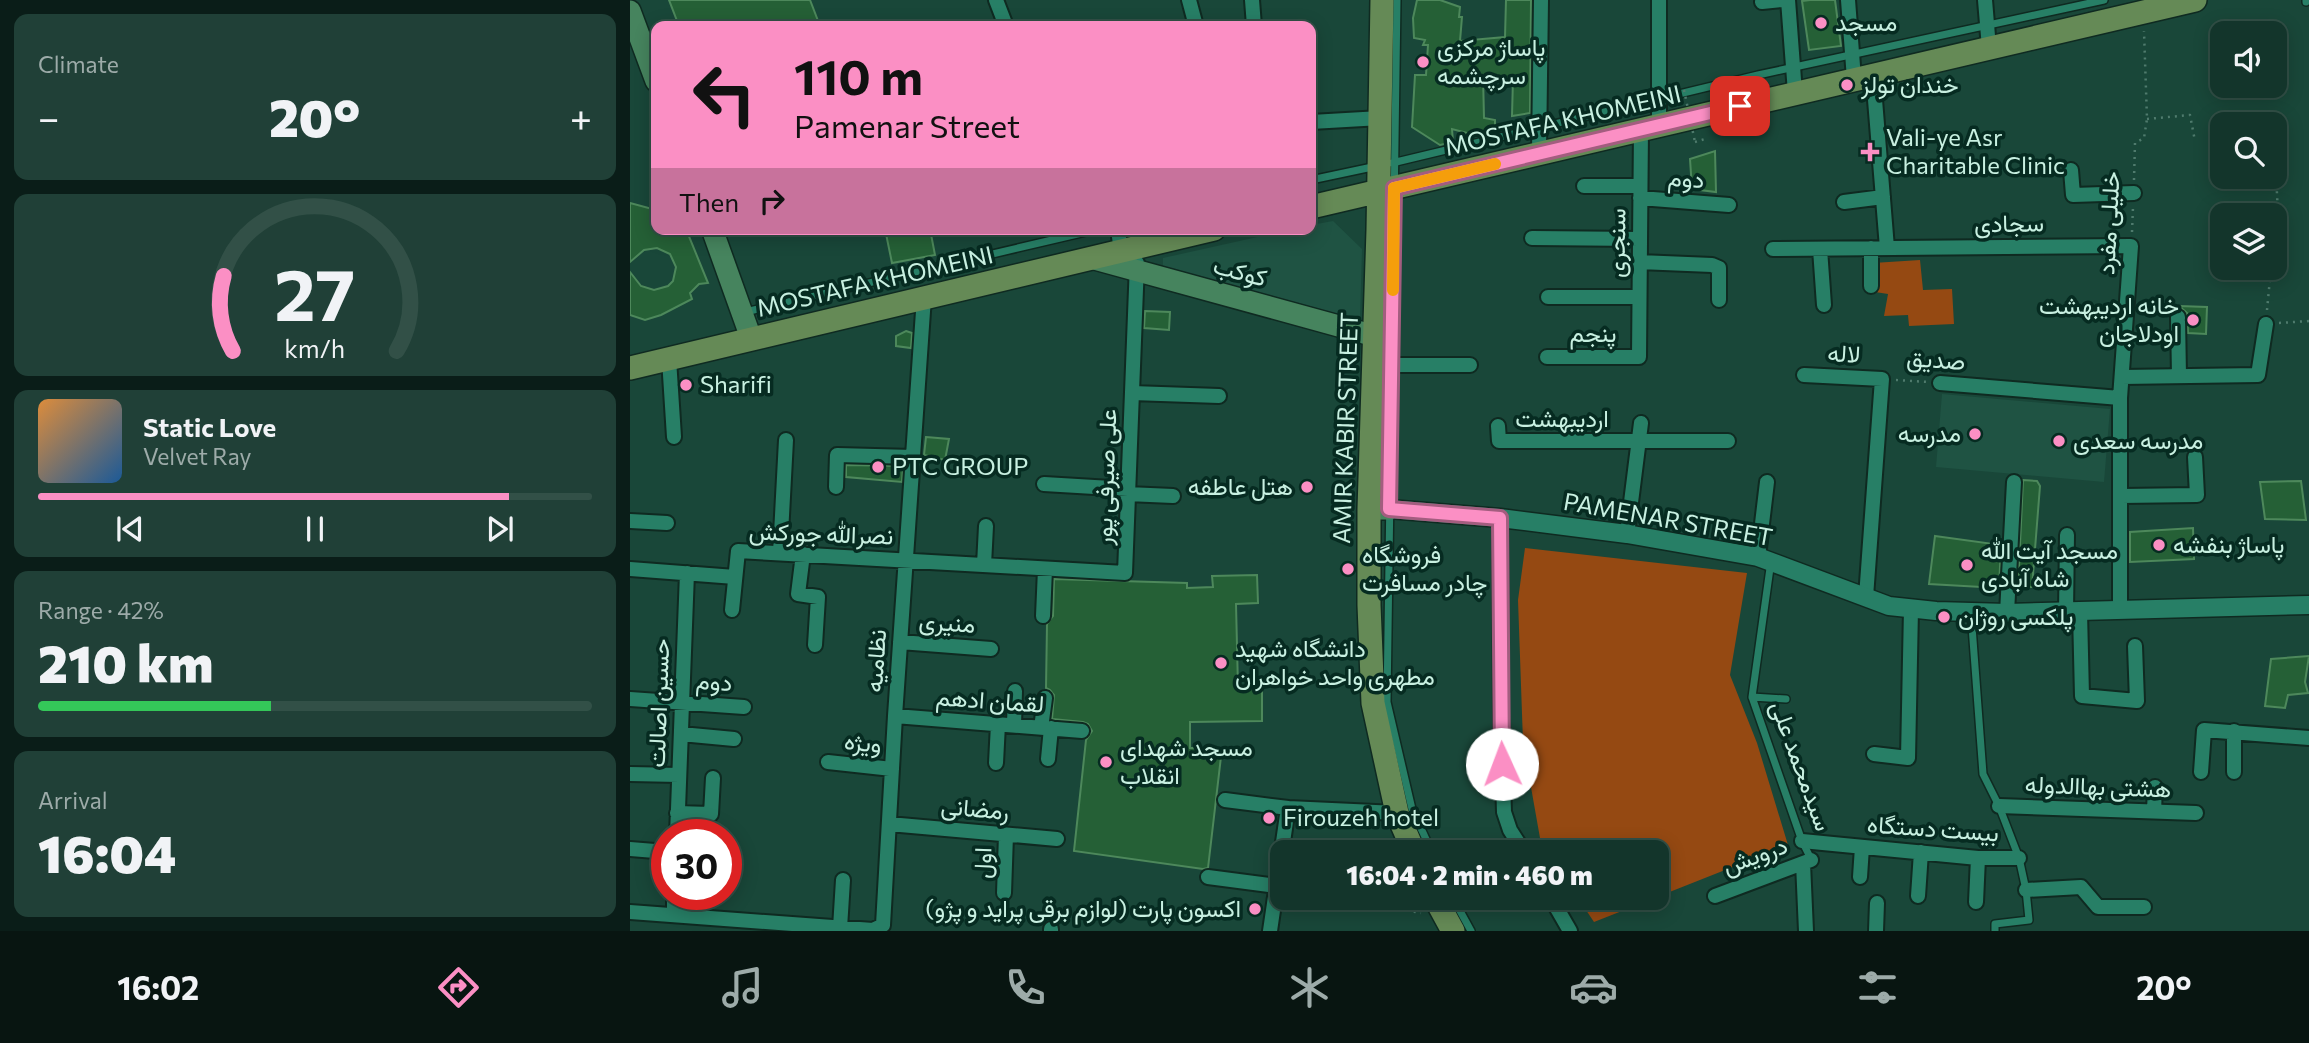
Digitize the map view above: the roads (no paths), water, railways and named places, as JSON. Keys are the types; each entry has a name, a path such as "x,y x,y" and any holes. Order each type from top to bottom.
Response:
{"main road":[{"name":"AMIR KABIR STREET","path":"1382,0 1381,118 1387,164 1387,189 1375,336 1379,509 1369,605 1373,703 1397,813 1409,840"},
{"name":"MOSTAFA KHOMEINI","path":"1316,206 1864,77 1988,37 2112,6 2144,12 2195,0"},
{"path":"631,16 651,68"},
{"path":"714,235 751,338"},
{"name":"MOSTAFA KHOMEINI","path":"630,368 1091,258 1125,243 1176,235"},
{"name":"کوکب","path":"1091,258 1375,336"}],"street":[{"path":"996,0 1004,21"},
{"path":"1189,0 1195,21"},
{"path":"1252,0 1254,21"},
{"path":"1539,153 1541,0"},
{"name":"سنجری","path":"1639,357 1640,192 1650,127 1659,99 1659,0"},
{"path":"1762,2 1781,0"},
{"path":"1788,0 1795,93"},
{"path":"1848,0 1852,55 1864,77 1883,197 1887,248"},
{"path":"1984,0 1988,37"},
{"path":"1316,122 1381,118"},
{"path":"2071,170 2073,195 2134,193"},
{"name":"دوم","path":"1584,186 1729,205"},
{"path":"1844,202 1883,197"},
{"path":"1532,239 1640,239"},
{"name":"علی صیرفی پور","path":"905,560 1125,573 1137,271 1125,243"},
{"name":"سجادی","path":"1773,249 2131,246"},
{"name":"خلیلی مفرد","path":"2120,611 2120,398 2131,246"},
{"path":"1871,248 1871,286"},
{"path":"1821,249 1824,305"},
{"path":"1639,262 1712,265 1719,268 1719,300"},
{"name":"نظامیه","path":"630,912 790,927 873,930 883,925 924,297"},
{"path":"1548,297 1639,297"},
{"path":"2178,317 2179,376"},
{"path":"2122,377 2258,375 2266,324"},
{"name":"پنجم","path":"1547,356 1639,357"},
{"path":"669,359 674,436"},
{"path":"1392,365 1470,365"},
{"name":"لاله","path":"1804,375 1882,379"},
{"name":"صدیق","path":"1867,597 1882,379"},
{"name":"صدیق","path":"1940,383 2120,398"},
{"path":"1132,393 1219,396"},
{"name":"اردیبهشت","path":"1627,534 1641,423"},
{"name":"اردیبهشت","path":"1498,426 1499,441 1728,441"},
{"path":"780,553 786,440"},
{"path":"836,487 837,455 913,457"},
{"path":"2121,496 2197,495 2195,457"},
{"path":"1765,559 1767,482"},
{"path":"2007,613 2014,482"},
{"path":"1044,484 1173,496"},
{"name":"PAMENAR STREET","path":"1379,509 1500,518 1627,534 1765,559 1889,606 1911,609 2007,613 2309,605"},
{"path":"1500,518 1504,812 1507,824 1517,840"},
{"path":"630,521 667,523"},
{"path":"984,565 986,526"},
{"path":"2067,535 2082,696 2137,701 2135,646"},
{"name":"نصرالله جورکش","path":"630,569 735,577 738,551 905,560"},
{"path":"803,554 798,594 818,597 815,645"},
{"path":"1043,616 1045,569"},
{"name":"حسین اصالت","path":"677,819 687,573"},
{"path":"732,610 735,577"},
{"path":"1874,754 1908,758 1911,609"},
{"name":"منیری","path":"900,642 991,649"},
{"path":"1014,691 1014,725"},
{"path":"1045,698 1048,759"},
{"name":"دوم","path":"630,699 744,707"},
{"name":"لقمان ادهم","path":"895,716 1082,731"},
{"path":"996,763 998,724"},
{"path":"2201,772 2204,730 2309,738"},
{"path":"2234,732 2234,772"},
{"path":"681,734 734,739"},
{"name":"ویژه","path":"828,762 892,769"},
{"path":"630,774 679,775"},
{"path":"677,813 711,814 713,778"},
{"path":"2154,811 2155,787"},
{"path":"1224,800 1288,808 1397,813"},
{"name":"هشتی بهاالدوله","path":"1999,806 2196,813"},
{"path":"1283,840 1288,808"},
{"name":"رمضانی","path":"889,824 1057,839"},
{"name":"اول","path":"1004,893 1006,835"},
{"name":"بیست دستگاه","path":"1802,841 1978,858 2019,858"},
{"path":"1860,877 1863,847"},
{"path":"630,849 651,851"},
{"path":"1917,896 1920,852"},
{"path":"1976,902 1978,858"},
{"name":"درویش","path":"1715,896 1807,861"},
{"name":"سیدمحمد علی","path":"1806,931 1807,861"},
{"path":"1208,877 1270,885"},
{"path":"840,928 843,880"},
{"path":"2026,890 2081,887 2098,906 2144,907"},
{"path":"1876,931 1877,903"},
{"path":"674,910 674,915"},
{"path":"1270,931 1273,910"},
{"path":"1558,910 1570,931"}],"lane":[{"path":"1387,164 1397,0"},
{"path":"1316,179 1852,55 1988,37"},
{"path":"1387,189 1392,365 1379,509 1387,702 1412,809 1426,840"},
{"path":"742,313 1074,235"},
{"name":"سیدمحمد علی","path":"1765,559 1752,697 1807,861"},
{"path":"1971,612 1981,764 2019,858 2029,920 1995,924 1995,931"},
{"path":"1752,697 1786,698"},
{"path":"1446,911 1471,931"}],"place":[{"name":"مسجد","path":"1821,23"},
{"name":"پاساژ مرکزی سرچشمه","path":"1423,62"},
{"name":"خندان تولز","path":"1847,85"},
{"name":"Vali-ye Asr Charitable Clinic","path":"1870,152"},
{"name":"خانه اردیبهشت اودلاجان","path":"2193,320"},
{"name":"Sharifi","path":"686,385"},
{"name":"مدرسه","path":"1975,434"},
{"name":"مدرسه سعدی","path":"2059,441"},
{"name":"PTC GROUP","path":"878,467"},
{"name":"هتل عاطفه","path":"1307,487"},
{"name":"پاساژ بنفشه","path":"2159,545"},
{"name":"مسجد آیت الله شاه آبادی","path":"1967,565"},
{"name":"فروشگاه چادر مسافرت","path":"1348,569"},
{"name":"پلکسی روژان","path":"1944,617"},
{"name":"دانشگاه شهید مطهری واحد خواهران","path":"1221,663"},
{"name":"مسجد شهدای انقلاب","path":"1106,762"},
{"name":"Firouzeh hotel","path":"1269,818"},
{"name":"اکسون پارت (لوازم برقی پراید و پژو)","path":"1255,909"}]}
